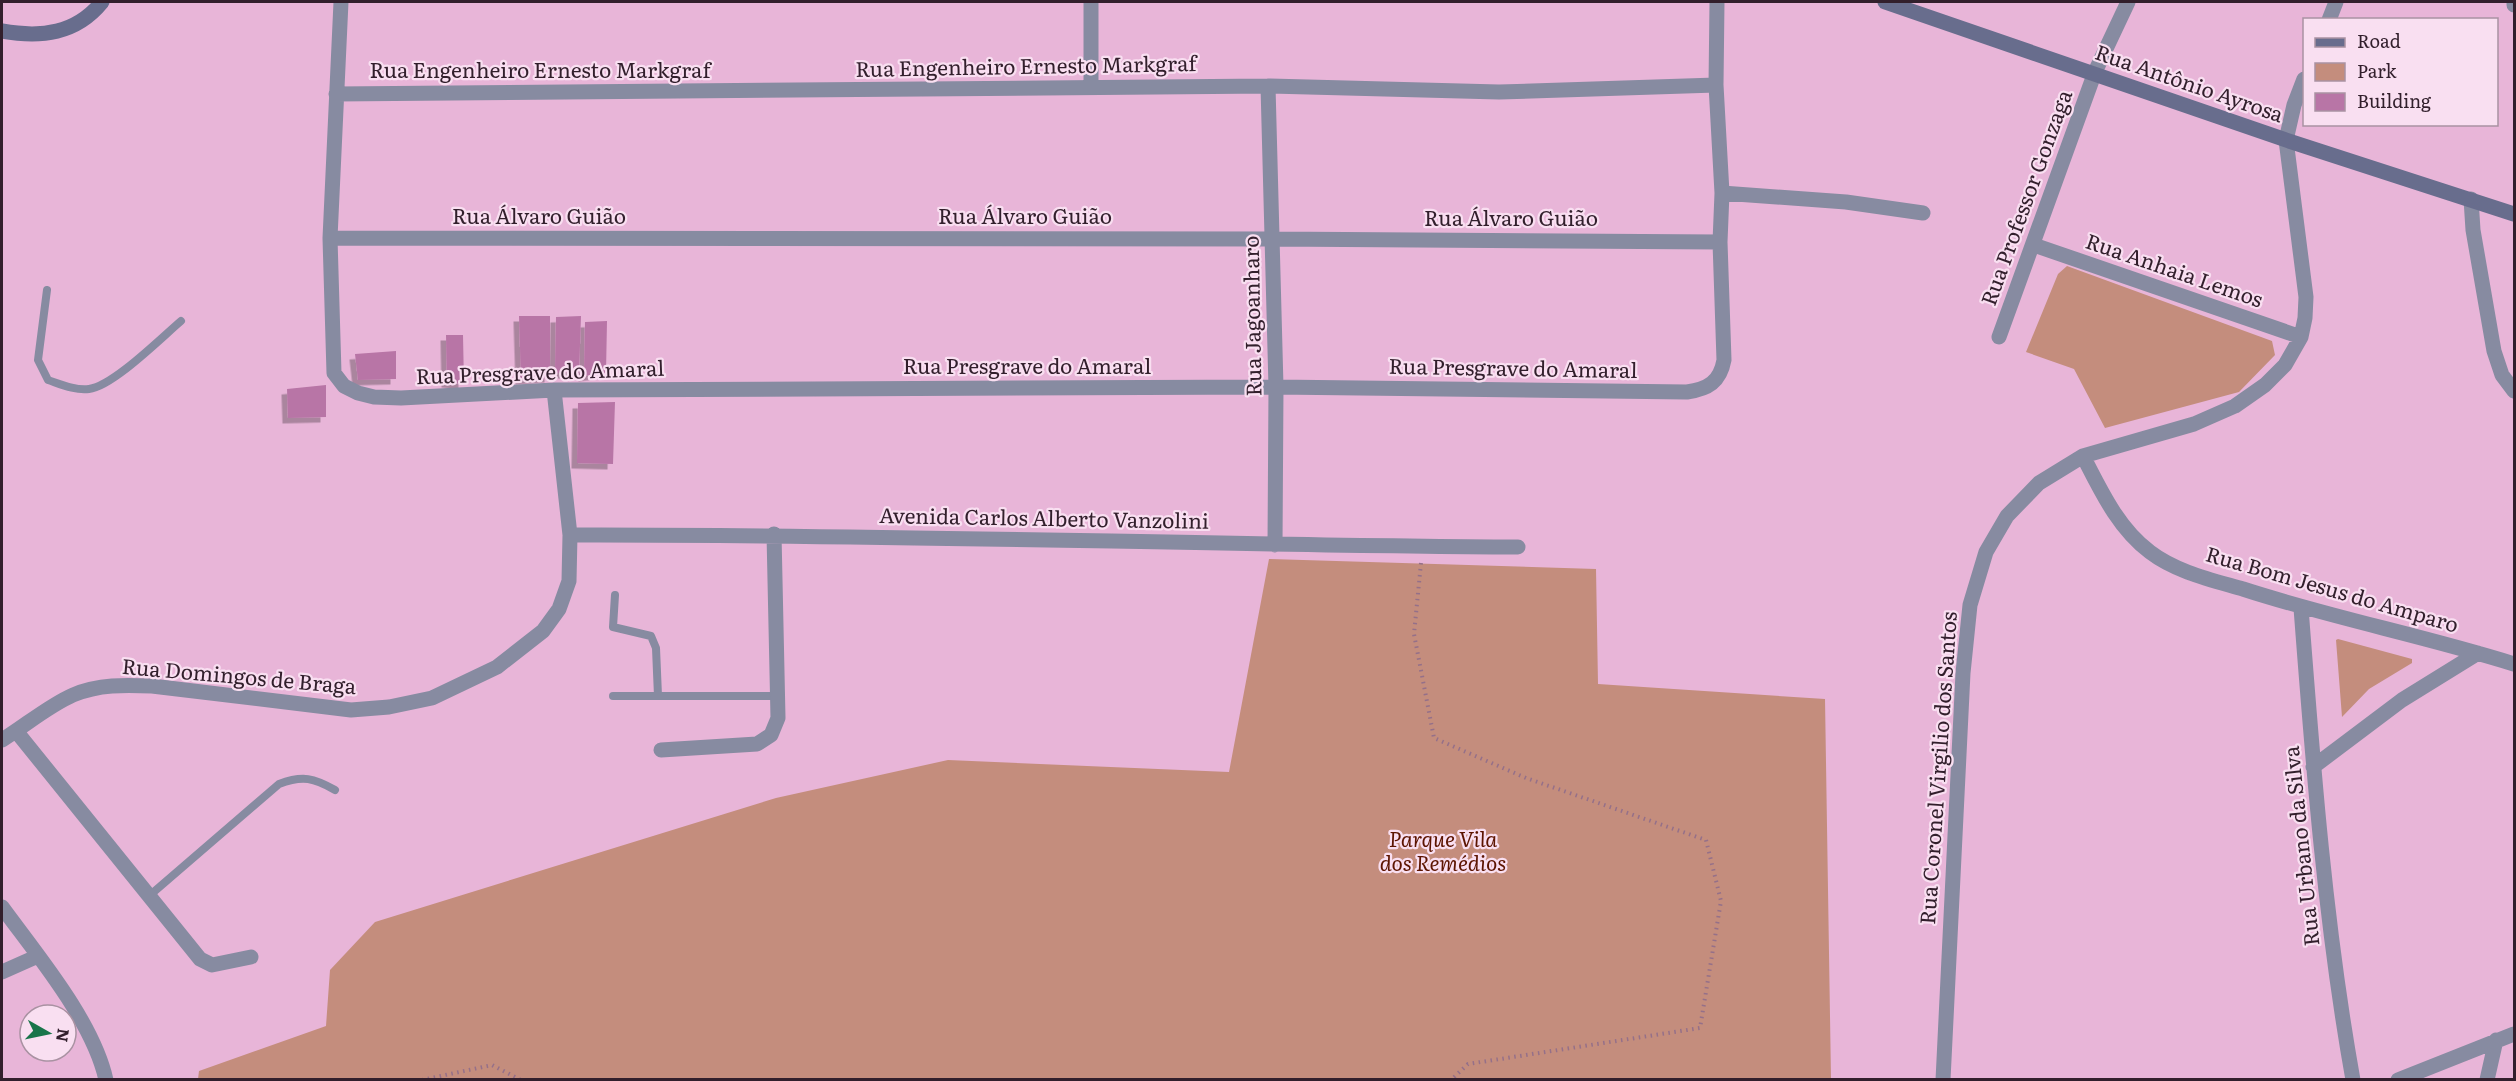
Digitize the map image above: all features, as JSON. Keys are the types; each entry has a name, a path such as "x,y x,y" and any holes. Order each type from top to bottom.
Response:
{"street":[{"path":"2,31 36,33 68,30 84,21 102,2"},
{"name":"Rua Presgrave do Amaral","path":"341,2 330,238 334,373 344,386 358,393 374,397 401,398 554,390 1276,387 1687,392 1702,390 1719,377 1724,360 1720,242 1722,193 1716,85 1717,2"},
{"path":"1091,2 1091,88"},
{"name":"Rua Antônio Ayrosa","path":"1885,2 2095,72 2286,140 2514,214"},
{"name":"Rua Professor Gonzaga","path":"1999,337 2095,72 2128,2"},
{"path":"2330,18 2336,2"},
{"path":"2286,140 2294,105 2303,82"},
{"name":"Rua Engenheiro Ernesto Markgraf","path":"336,94 1268,86 1499,92 1716,85"},
{"name":"Rua Jagoanharo","path":"1268,86 1276,387 1275,545"},
{"name":"Rua Coronel Virgilio dos Santos","path":"1943,1080 1963,673 1970,605 1986,552 2007,516 2039,483 2084,456 2194,424 2235,406 2265,386 2284,365 2301,338 2305,318 2304,273 2286,140"},
{"path":"1722,193 1846,202 1923,213"},
{"path":"2471,199 2494,351 2502,375 2514,391"},
{"name":"Rua Álvaro Guião","path":"330,238 1720,242"},
{"name":"Rua Anhaia Lemos","path":"2034,245 2301,338"},
{"name":"Rua Domingos de Braga","path":"2,740 72,695 96,688 120,685 152,686 351,710 389,707 432,698 497,667 543,631 559,609 569,581 570,535 554,390"},
{"name":"Rua Bom Jesus do Amparo","path":"2084,456 2104,499 2127,530 2151,553 2188,572 2301,608 2514,664"},
{"path":"661,750 757,744 771,735 778,718 774,534"},
{"name":"Avenida Carlos Alberto Vanzolini","path":"570,535 774,534 1275,545 1518,547"},
{"name":"Rua Urbano da Silva","path":"2301,608 2313,766 2343,1026 2353,1080"},
{"path":"2313,766 2402,700 2478,653"},
{"path":"16,731 205,963 212,965 251,957"},
{"path":"2,907 83,1023 106,1080"},
{"path":"2,972 38,956"},
{"path":"2398,1080 2508,1039"},
{"path":"2487,1080 2508,1039"}],"lane":[{"path":"47,290 38,360 48,380 66,386 87,390 105,385 181,321"},
{"path":"615,595 613,627 651,636 657,648 658,696"},
{"path":"613,696 777,696"},
{"path":"149,896 279,784 296,778 318,780 335,790"}],"path":[{"path":"1423,546 1414,634 1434,738 1526,778 1706,840 1721,901 1700,1028 1468,1064 1452,1080"},
{"path":"423,1080 492,1065 521,1080"}],"green space":[{"path":"2067,266 2272,341 2275,355 2239,392 2105,428 2074,369 2026,352 2058,274"},
{"name":"Parque Vila dos Remédios","path":"1269,559 1596,569 1598,684 1825,699 1831,1079 198,1079 199,1071 326,1026 330,970 375,922 776,798 948,760 1229,772"},
{"path":"2336,640 2412,659 2412,663 2369,689 2342,717"}],"building":[{"path":"519,316 550,316 550,377 521,379"},
{"path":"581,316 579,373 555,373 556,317"},
{"path":"607,321 606,373 584,376 585,322"},
{"path":"446,335 463,335 464,384 447,382"},
{"path":"396,351 396,379 358,380 355,354"},
{"path":"326,385 326,417 288,418 287,389"},
{"path":"615,402 613,464 577,463 578,403"}]}
